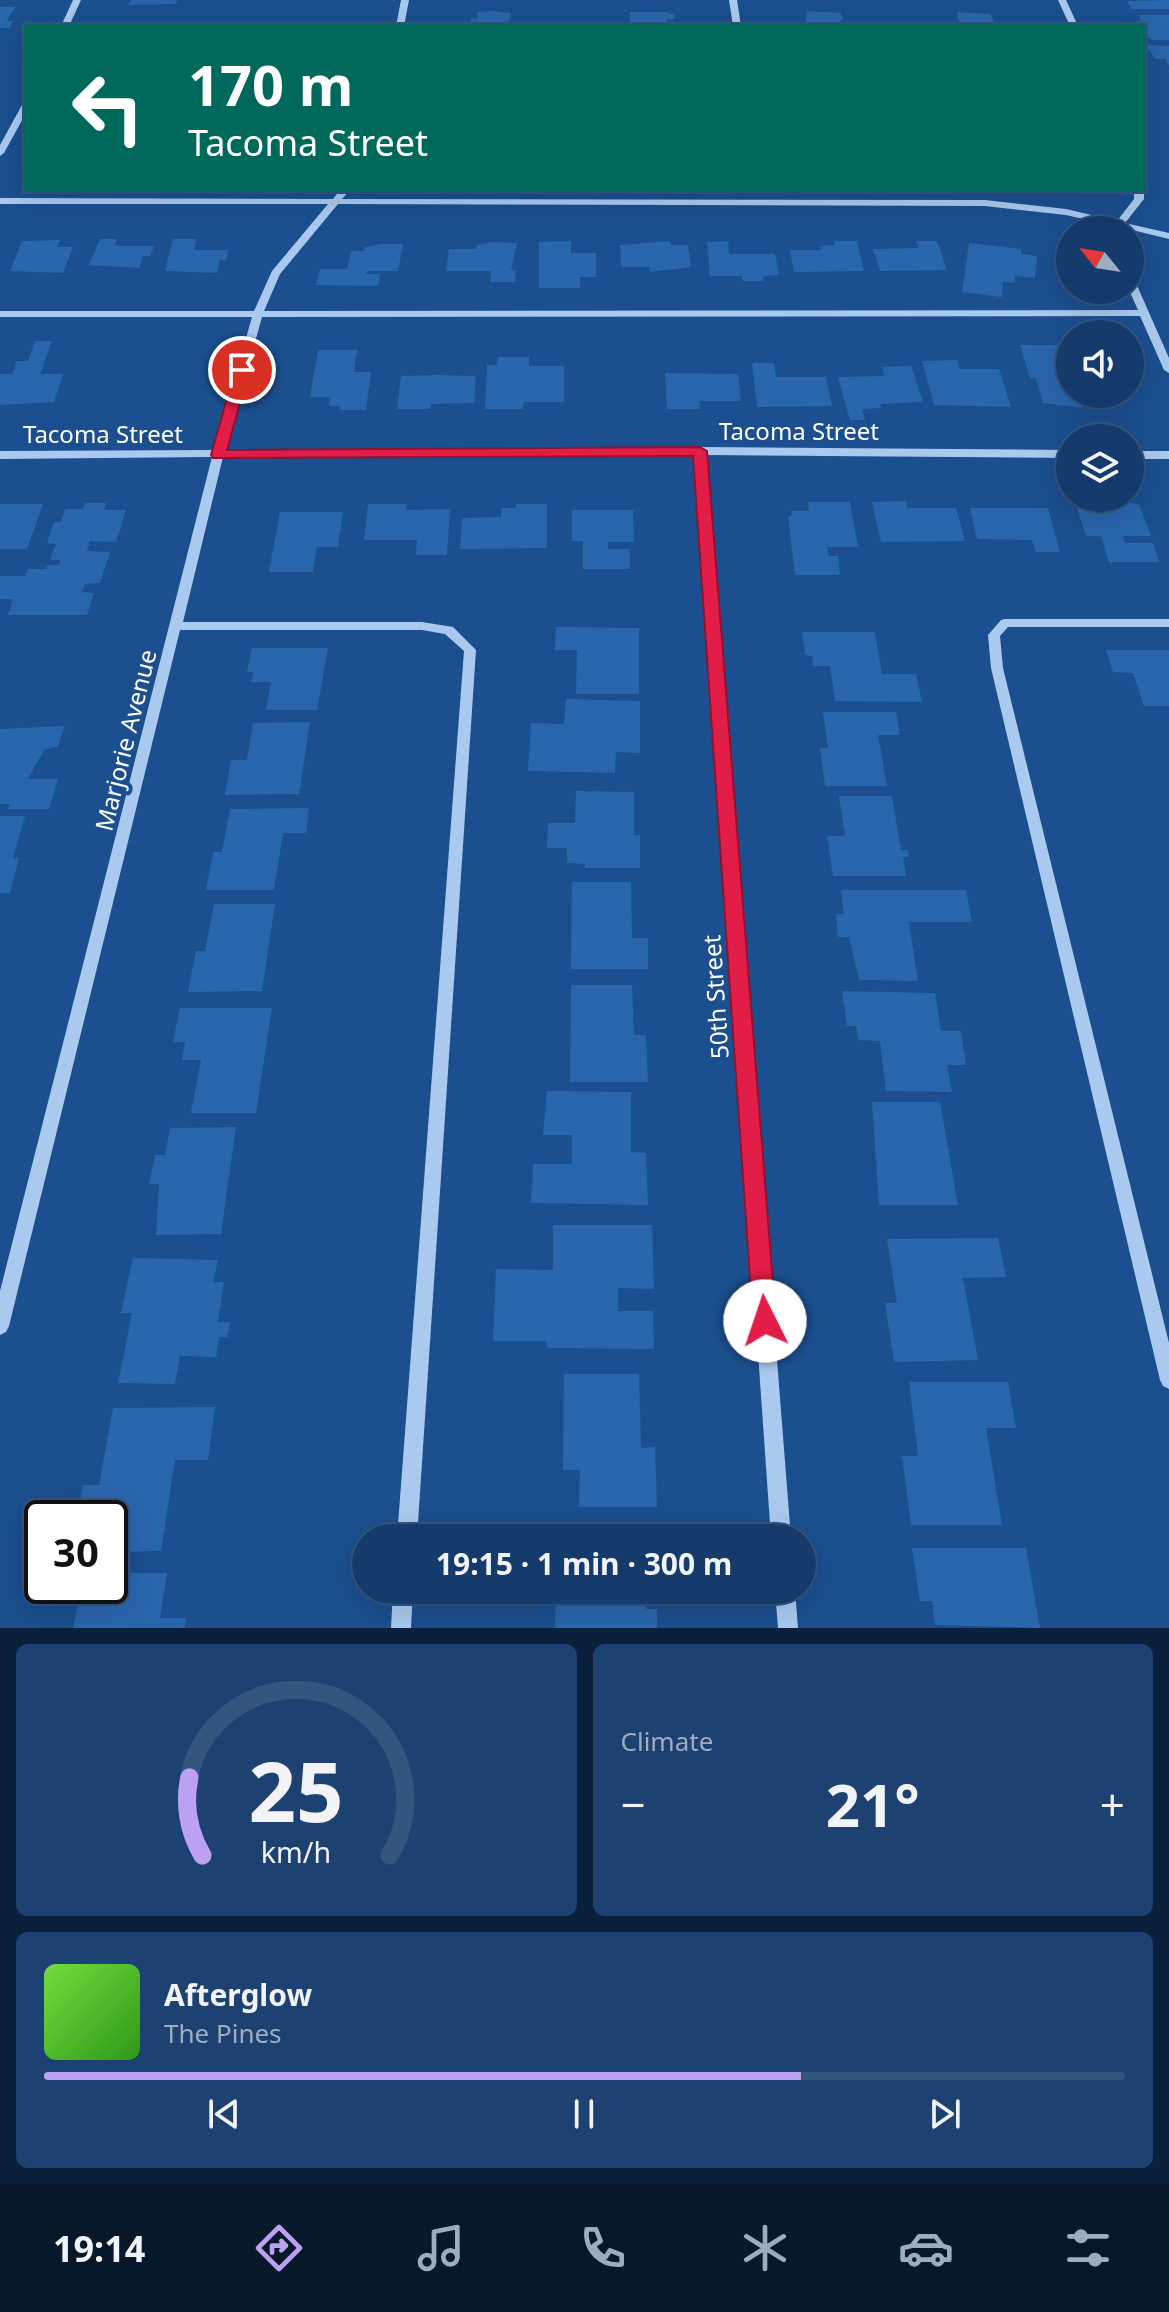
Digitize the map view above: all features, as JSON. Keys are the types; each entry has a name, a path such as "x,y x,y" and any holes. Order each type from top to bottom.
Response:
{"street":[{"path":"66,24 77,0"},
{"path":"400,24 405,0"},
{"path":"733,0 737,24"},
{"path":"1062,0 1073,24"},
{"path":"0,153 23,116"},
{"name":"Marjorie Avenue","path":"0,1326 218,455 258,313 275,273 343,192"},
{"path":"1127,216 1139,199 1139,192"},
{"path":"0,201 333,202 760,195 1028,206 1069,216"},
{"path":"1144,232 1169,236"},
{"path":"1140,304 1169,370"},
{"path":"0,314 1144,313"},
{"name":"Tacoma Street","path":"0,455 700,451 1056,454"},
{"name":"50th Street","path":"700,451 780,1524"},
{"path":"1144,455 1169,455"},
{"path":"1169,623 1005,623 994,635 997,668 1169,1380"},
{"path":"176,626 422,626 449,630 470,650 408,1524"},
{"path":"401,1628 402,1604"},
{"path":"786,1604 788,1628"}],"building":[{"path":"131,0 177,0 176,4 128,5"},
{"path":"1169,0 1169,9 1131,9 1127,1"},
{"path":"0,7 15,7 7,21 13,21 9,28 0,28"},
{"path":"807,11 841,13 843,20 840,20 841,24 805,24"},
{"path":"477,12 511,13 508,24 471,24 471,19 477,18"},
{"path":"630,12 667,12 674,14 675,19 667,19 668,24 630,24"},
{"path":"957,12 990,14 996,24 960,24"},
{"path":"1139,15 1169,15 1169,40 1152,40 1146,36 1146,24 1136,21 1141,21"},
{"path":"1146,45 1169,46 1169,66 1165,59 1155,59"},
{"path":"100,239 117,239 115,245 121,246 154,246 150,256 143,256 139,268 89,265"},
{"path":"173,239 197,239 194,250 228,250 226,260 220,260 217,273 165,271"},
{"path":"60,240 57,247 73,247 63,273 10,271 22,241"},
{"path":"571,241 571,253 596,253 596,277 580,277 580,288 539,288 539,242"},
{"path":"670,241 671,245 688,245 691,267 650,272 649,267 621,267 620,245"},
{"path":"728,241 729,254 775,254 779,275 763,276 763,281 743,281 742,276 710,276 707,242"},
{"path":"834,241 857,241 864,271 794,272 790,250 821,250 820,246 835,245"},
{"path":"916,241 937,241 947,270 880,271 873,249 919,248"},
{"path":"517,243 511,270 516,270 515,282 490,282 491,271 446,271 449,249 476,249 477,245"},
{"path":"969,243 1021,249 1021,254 1037,256 1035,278 1015,276 1014,283 1003,282 1002,297 962,292"},
{"path":"403,244 398,271 367,271 366,274 380,274 378,286 316,285 320,269 347,269 351,251 364,251 365,247"},
{"path":"35,341 52,341 40,374 63,374 54,402 0,405 0,374 12,374 17,361 28,361"},
{"path":"1020,345 1056,345 1056,405 1043,403 1036,378 1030,378"},
{"path":"318,350 357,350 354,372 371,372 366,410 340,410 340,406 329,406 330,397 310,397"},
{"path":"498,357 529,357 529,366 564,366 564,402 524,402 523,409 485,409 487,365 497,365"},
{"path":"957,360 960,369 999,369 1011,407 934,405 922,361"},
{"path":"752,363 774,363 776,377 826,377 832,406 757,407"},
{"path":"911,366 923,402 880,404 881,408 862,409 865,420 850,420 838,377 885,376 882,367"},
{"path":"665,373 738,374 741,401 699,401 700,409 667,409"},
{"path":"401,376 476,376 474,403 431,404 430,409 397,409"},
{"path":"906,501 907,508 956,508 965,541 881,542 872,502"},
{"path":"808,502 850,502 858,547 827,547 829,556 838,556 840,575 795,575 788,516 792,516 791,511 809,511"},
{"path":"85,503 106,503 104,510 126,510 116,542 90,541 87,551 110,552 100,583 85,584 82,592 94,593 87,615 8,615 13,599 0,599 0,576 25,576 28,569 59,565 60,560 50,560 56,544 47,543 54,522 61,522 65,509 83,509"},
{"path":"0,504 43,504 27,549 0,549"},
{"path":"368,504 407,504 406,510 450,509 447,555 416,555 417,540 364,540"},
{"path":"516,504 547,504 547,548 460,549 462,518 501,517 501,508 516,508"},
{"path":"970,508 1048,508 1060,552 1036,552 1032,540 977,539"},
{"path":"572,510 633,510 634,542 608,542 608,549 630,549 630,569 583,569 583,541 572,541"},
{"path":"280,512 343,512 338,547 317,547 313,572 269,572"},
{"path":"1078,512 1142,512 1151,536 1123,536 1125,543 1153,543 1159,562 1109,562 1101,536 1086,536"},
{"path":"556,627 639,628 639,694 576,694 577,650 555,650"},
{"path":"802,632 875,632 882,674 916,674 922,702 835,701 830,666 813,666 812,656 805,655"},
{"path":"252,648 328,648 317,710 266,710 271,682 251,682 253,672 247,672"},
{"path":"1106,650 1169,650 1169,706 1144,706 1133,673 1113,672"},
{"path":"566,699 640,701 640,753 616,752 615,773 528,771 531,723 564,724"},
{"path":"823,712 896,712 900,735 878,735 887,786 825,786 820,748 828,748"},
{"path":"310,722 299,794 225,795 231,760 247,760 253,723"},
{"path":"65,726 58,746 44,750 28,779 58,779 49,809 8,809 10,804 0,804 0,729"},
{"path":"576,791 634,792 634,835 640,835 640,868 585,868 585,864 567,863 567,848 547,848 548,823 575,823"},
{"path":"839,796 892,796 901,850 908,850 909,857 903,857 906,876 833,876 827,836 845,836"},
{"path":"309,808 306,833 283,833 274,890 206,890 213,852 222,852 230,809"},
{"path":"0,816 25,816 13,858 19,858 10,893 0,893"},
{"path":"572,882 631,882 632,938 648,938 648,969 571,969"},
{"path":"841,890 966,890 972,922 909,922 918,981 859,980 849,937 838,937 836,914 844,914"},
{"path":"214,904 275,904 262,991 188,992 196,951 205,951"},
{"path":"571,985 632,985 634,1035 646,1035 648,1082 570,1082"},
{"path":"842,991 935,993 941,1031 961,1031 966,1065 947,1065 952,1092 886,1091 880,1041 858,1040 856,1026 847,1026"},
{"path":"180,1008 272,1008 256,1113 191,1113 201,1060 182,1060 185,1042 173,1042"},
{"path":"547,1091 631,1092 631,1152 646,1153 648,1205 531,1203 533,1164 572,1164 572,1135 543,1135"},
{"path":"872,1102 940,1102 958,1205 879,1205"},
{"path":"236,1127 221,1234 156,1235 159,1184 149,1184 155,1155 165,1155 170,1128"},
{"path":"553,1225 652,1225 654,1289 618,1288 618,1311 653,1311 654,1349 547,1348 547,1341 493,1341 496,1269 553,1270"},
{"path":"998,1238 1006,1277 963,1278 978,1360 894,1362 885,1303 897,1303 887,1239"},
{"path":"133,1258 218,1260 213,1282 224,1282 218,1322 230,1322 227,1338 219,1337 216,1357 180,1356 175,1384 118,1383 132,1313 121,1313"},
{"path":"564,1374 639,1374 641,1448 655,1447 657,1507 579,1507 580,1470 563,1470"},
{"path":"909,1382 1008,1382 1016,1428 986,1428 1002,1525 911,1525 902,1456 918,1456"},
{"path":"215,1407 208,1460 175,1460 161,1551 128,1552 128,1500 80,1500 83,1485 99,1485 113,1408"},
{"path":"912,1548 1026,1548 1040,1628 935,1625 932,1601 920,1601"},
{"path":"128,1573 167,1573 160,1618 186,1618 185,1628 73,1628 78,1604 128,1604"},
{"path":"556,1604 646,1604 646,1609 657,1609 657,1628 555,1628"}],"route":[{"path":"242,370 218,455 700,451 765,1321"}]}
